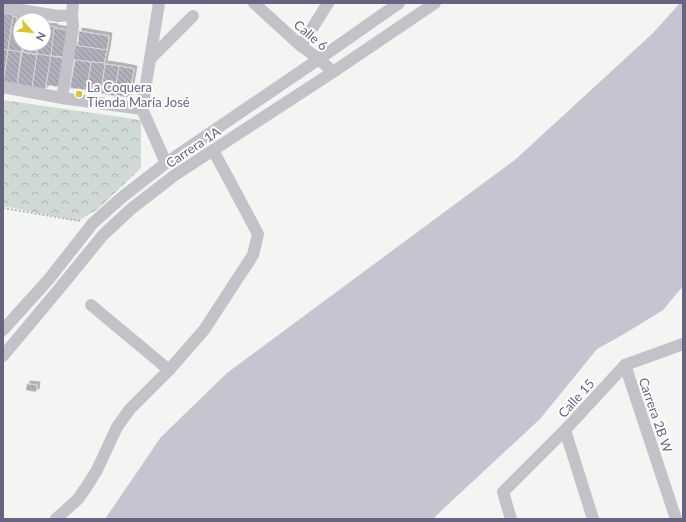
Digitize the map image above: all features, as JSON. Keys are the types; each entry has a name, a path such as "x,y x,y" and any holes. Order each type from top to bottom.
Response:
{"street":[{"path":"3,87 62,98 142,109 159,3"},
{"name":"Calle 6","path":"254,3 301,46 319,59 333,72"},
{"path":"301,46 328,3"},
{"name":"Carrera 1A","path":"3,330 49,279 93,223 121,198 166,163 399,3"},
{"name":"Carrera 1A","path":"3,356 103,235 131,210 175,175 333,72 435,3"},
{"path":"3,7 58,16 73,9 73,26 62,98"},
{"path":"150,59 193,16"},
{"name":"Carrera 1A","path":"142,109 166,163"},
{"path":"56,519 78,499 87,486 97,470 117,427 130,409 169,370 204,330 253,255 258,234 213,150"},
{"path":"91,305 169,370"},
{"name":"Calle 15","path":"510,519 503,492 566,430 625,365 683,344"},
{"name":"Carrera 2B W","path":"625,365 676,519"},
{"path":"566,430 594,519"}],"path":[{"path":"3,208 93,223"}],"green space":[{"path":"3,100 141,120 141,168 98,209 78,221 3,206"}],"shaded area":[{"path":"680,3 683,3 683,286 663,310 597,349 540,419 433,519 105,519 161,437 227,373 516,159 653,33"}],"building":[{"path":"3,13 12,15 12,22 8,50 3,49"},
{"path":"12,23 12,51 8,50"},
{"path":"52,27 55,27 52,49"},
{"path":"54,28 67,30 65,57 51,56"},
{"path":"79,31 109,36 107,50 78,46"},
{"path":"74,45 107,50 104,63 75,60 73,58"},
{"path":"3,49 8,50 3,84"},
{"path":"8,50 12,51 12,52 21,52 17,86 3,84"},
{"path":"22,52 37,55 32,88 17,86"},
{"path":"23,52 36,52 36,54"},
{"path":"37,52 52,52 51,56 37,54"},
{"path":"37,54 51,56 45,90 32,88"},
{"path":"51,56 66,59 61,87 46,85"},
{"path":"75,60 91,62 87,90 70,88"},
{"path":"91,62 105,64 101,93 87,90"},
{"path":"105,64 119,66 115,96 101,93"},
{"path":"119,66 134,69 129,97 116,96 117,92 115,92"},
{"path":"27,384 37,385 36,392 26,390"}],"place":[{"name":"La Coquera Tienda María José","path":"79,94"}]}
